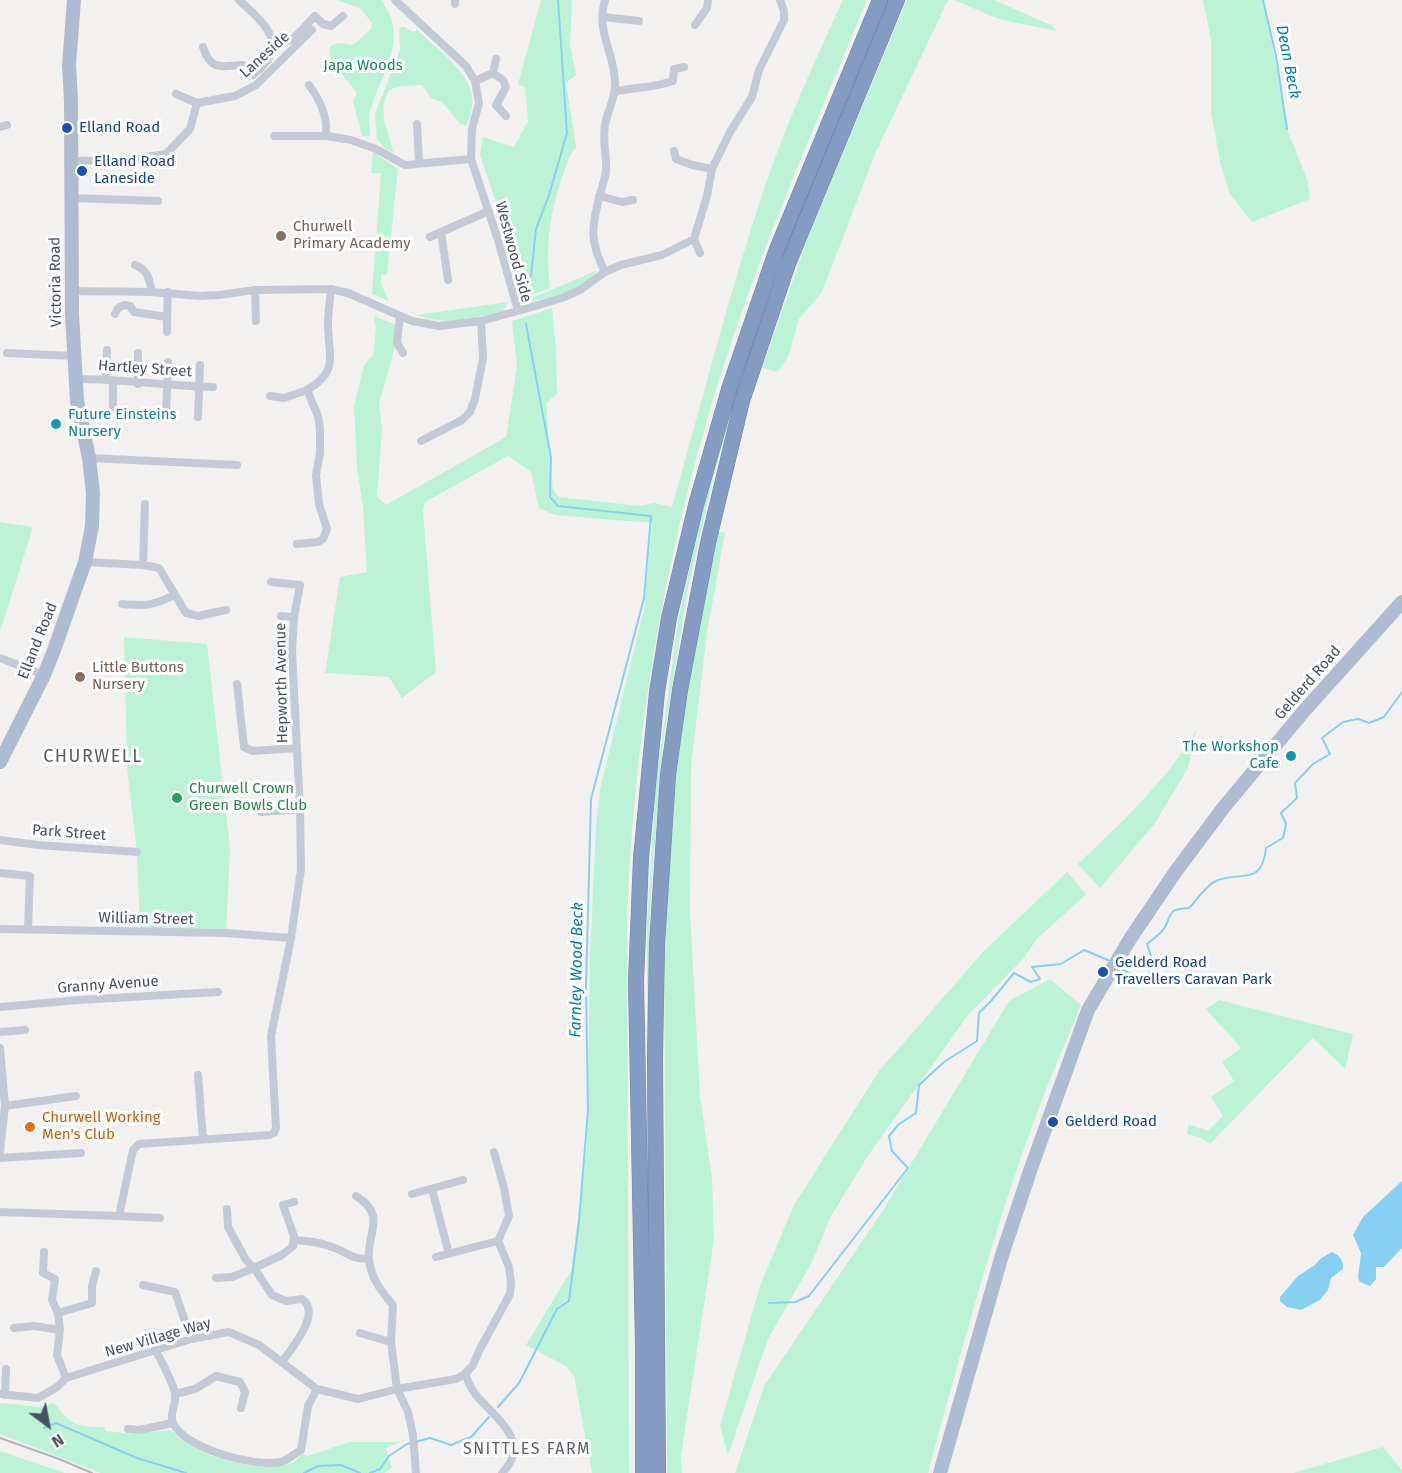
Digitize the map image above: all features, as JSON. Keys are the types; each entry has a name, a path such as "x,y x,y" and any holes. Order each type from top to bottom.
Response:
{"highway":[{"path":"643,1473 636,981 641,858 657,692 669,618 696,505 730,386 777,249 880,0"},
{"path":"658,1473 655,1058 657,944 668,775 680,690 715,509 742,401 764,331 897,0"}],"main road":[{"name":"Victoria Road","path":"74,0 69,65 74,356 77,401 89,458 93,493 92,526 85,562"},
{"name":"Elland Road","path":"0,762 44,675 85,562"},
{"name":"Gelderd Road","path":"940,1473 1002,1254 1088,1010 1130,939 1176,871 1224,807 1304,711 1402,602"}],"street":[{"path":"203,47 206,55 216,66 224,68 243,65 253,75 272,57 274,46 267,29 240,0"},
{"path":"395,0 466,66 475,81 493,73"},
{"path":"605,0 603,17 606,44 612,62 615,84 603,133 606,173 599,196 592,239 605,272"},
{"path":"695,25 707,8 708,0"},
{"path":"700,253 694,239 707,196 712,169 730,132 752,98 759,70 784,20 780,0"},
{"path":"274,46 293,39 315,16 323,24 331,26 343,16"},
{"path":"603,17 639,21"},
{"name":"Laneside","path":"197,103 236,96 256,85 312,30"},
{"path":"493,73 496,59"},
{"path":"614,92 673,81 674,69 684,67"},
{"path":"493,73 503,80 506,87 496,105 506,116"},
{"name":"Westwood Side","path":"72,291 219,295 255,290 331,289 348,293 425,325 439,326 481,321 518,311 489,211 471,159 472,129 479,103 475,81"},
{"path":"309,85 326,117 326,136"},
{"path":"72,161 123,160 165,154 190,129 197,103 176,94"},
{"path":"417,124 418,162"},
{"path":"274,136 326,136 351,140 405,165 418,162 471,159"},
{"path":"674,151 676,159 681,162 712,169"},
{"path":"599,196 622,202 633,200"},
{"path":"72,198 158,201"},
{"path":"429,237 489,211"},
{"path":"441,232 448,280"},
{"path":"518,311 562,298 580,290 605,272 621,265 662,255 694,239"},
{"path":"135,265 143,268 149,275 152,292"},
{"path":"270,396 284,398 307,390 320,383 331,365 328,322 331,289"},
{"path":"255,290 256,321"},
{"path":"167,332 168,292"},
{"path":"115,314 118,308 124,305 130,306 134,312 167,317"},
{"path":"400,316 397,343 403,353"},
{"path":"421,441 462,420 470,412 483,358 481,321"},
{"path":"107,350 113,409"},
{"path":"7,353 74,356"},
{"path":"138,353 138,384"},
{"path":"166,416 168,362"},
{"path":"198,417 200,365"},
{"name":"Hartley Street","path":"76,379 213,387"},
{"path":"297,544 318,542 323,539 327,529 320,504 316,475 320,453 320,429 318,416 307,390"},
{"path":"89,458 237,465"},
{"path":"143,565 145,504"},
{"path":"85,562 159,568 186,613 206,615 226,610"},
{"name":"Hepworth Avenue","path":"203,1139 270,1135 276,1128 271,1036 291,938 301,869 292,651 294,617 300,585 271,582"},
{"path":"122,603 152,605 174,595"},
{"path":"281,616 294,617"},
{"path":"0,658 44,675"},
{"path":"237,684 244,747 253,752 297,748"},
{"path":"261,812 300,809"},
{"name":"Park Street","path":"0,840 136,852"},
{"path":"0,873 30,876 28,929"},
{"name":"William Street","path":"0,929 226,933 291,938"},
{"name":"Granny Avenue","path":"0,1007 218,992"},
{"path":"0,1032 25,1030"},
{"path":"0,1048 5,1106 0,1151"},
{"path":"120,1216 133,1150 139,1144 203,1139 198,1075"},
{"path":"5,1106 76,1096"},
{"path":"494,1152 508,1205 509,1216 498,1241 509,1267 510,1294 478,1351 473,1365 465,1374 477,1396 500,1420 514,1441 513,1454 508,1467 502,1473"},
{"path":"0,1158 81,1153"},
{"path":"412,1194 463,1180"},
{"path":"432,1189 449,1254"},
{"path":"356,1196 367,1203 375,1218 368,1258 375,1284 393,1305 391,1342 398,1389 408,1412 413,1435 416,1473"},
{"path":"216,1278 232,1276 254,1268 290,1251 294,1240 283,1205 294,1202"},
{"path":"227,1209 228,1227 246,1260 272,1295 286,1301 302,1299 307,1302 309,1308 304,1330 282,1362"},
{"path":"0,1212 160,1218"},
{"path":"294,1240 316,1241 334,1247 353,1258 368,1258"},
{"path":"436,1257 498,1241"},
{"path":"44,1252 43,1273 55,1279 52,1299 58,1313 60,1330 57,1355 66,1378"},
{"path":"58,1313 92,1303 92,1286 96,1271"},
{"path":"143,1285 175,1292 191,1339"},
{"path":"14,1328 34,1326 60,1330"},
{"name":"New Village Way","path":"3,1394 39,1398 57,1387 66,1378 191,1339 229,1332 259,1345 317,1389 358,1399 398,1389 443,1382 465,1374"},
{"path":"360,1333 391,1342"},
{"path":"156,1351 175,1394 171,1412 173,1423 186,1437 207,1449 242,1460 282,1462 301,1450 308,1406 317,1389"},
{"path":"3,1394 6,1369"},
{"path":"175,1394 195,1389 216,1376 240,1382 244,1392 241,1408"},
{"path":"128,1430 173,1423"}],"green space":[{"name":"Japa Woods","path":"337,0 381,0 390,14 394,42 370,112 370,136 362,136 353,101 357,94 335,66 330,46 339,43 353,45 371,29 372,23 360,8"},
{"path":"541,0 572,0 570,44 576,75 566,83 576,147 565,168 551,221 548,246 550,288 526,297 515,277 507,251 502,220 480,155 483,137 514,147 528,121 525,87 518,84"},
{"path":"843,0 867,0 787,193 732,340 697,455 666,585 654,651 636,783 627,918 629,1473 592,1473 574,1376 566,1366 526,1345 571,1271 587,1145 590,956 600,789 644,610 652,523 555,515 539,508 531,472 508,456 425,502 423,511 436,672 402,698 389,677 325,673 340,577 367,572 354,406 364,365 373,355 376,328 374,316 396,325 395,347 379,404 382,431 377,497 386,505 506,437 517,366 512,321 552,308 557,394 546,403 553,490 559,497 640,506 654,503 672,507 727,308 764,189 801,94"},
{"path":"888,0 891,0 736,398 717,463 688,589 664,735 649,933 651,1351 647,1217 647,923 655,790 678,622 699,522 734,396 774,276"},
{"path":"907,0 948,0 875,154 822,292 799,319 788,357 778,372 762,368 810,232"},
{"path":"954,0 994,0 1053,26 1056,31 999,19"},
{"path":"1203,0 1264,0 1288,132 1307,179 1310,199 1252,222 1230,194 1220,162 1211,112 1211,40"},
{"name":"Japa Woods","path":"399,27 405,27 413,32 417,30 454,64 469,85 472,107 467,125 461,125 442,102 431,98 422,85 401,86 389,90 385,98 383,113 393,152 385,149 377,139 375,114 400,50"},
{"path":"373,152 398,169 387,274 381,275 381,284 389,301 372,294 381,173 371,173"},
{"path":"596,271 585,283 576,288 531,302 530,299"},
{"path":"508,302 503,311 469,319 450,321 416,315"},
{"path":"0,522 33,527 0,632"},
{"path":"716,531 725,533 707,632 691,766 690,913 700,1096 712,1178 714,1239 681,1455 682,1473 667,1473 664,936 672,800 682,713"},
{"path":"124,637 207,644 230,848 226,933 140,933 137,852 127,767"},
{"path":"1196,730 1188,768 1155,823 1100,888 1078,864 1126,818 1172,767"},
{"path":"1067,872 1086,894 1036,940 1024,958 968,1015 867,1157 830,1218 812,1262 768,1339 728,1455 720,1426 760,1286 794,1205 879,1071 983,952"},
{"path":"1050,979 1081,1005 1046,1089 1012,1183 954,1376 928,1473 735,1473 764,1386 882,1212 1009,1001"},
{"path":"1219,1000 1353,1034 1345,1069 1313,1038 1210,1144 1202,1138 1187,1134 1189,1124 1208,1131 1223,1116 1211,1097 1234,1081 1222,1062 1241,1048 1206,1009"},
{"path":"0,1403 41,1407 54,1403 75,1424 104,1427 106,1431 131,1434 170,1430 183,1441 208,1455 242,1464 283,1466 294,1462 302,1454 308,1456 349,1442 397,1442 407,1439 386,1448 392,1468 384,1473 101,1473 0,1434"},
{"path":"1383,1447 1402,1473 1293,1473"},
{"path":"0,1451 65,1473 0,1473"}],"water":[{"path":"1402,1181 1402,1248 1384,1267 1376,1267 1376,1279 1370,1286 1360,1282 1358,1278 1361,1253 1353,1235 1363,1217"},
{"path":"1332,1252 1340,1258 1343,1269 1331,1278 1328,1290 1320,1300 1301,1310 1287,1307 1280,1301 1280,1297 1298,1276"}],"waterway":[{"path":"531,276 536,229 549,195 567,133 558,0"},
{"name":"Dean Beck","path":"1263,0 1276,56 1287,129"},
{"name":"Farnley Wood Beck","path":"498,1407 519,1383 557,1309 569,1301 579,1222 588,1110 586,986 591,799 644,598 651,516 558,506 550,497 551,458 526,324"},
{"name":"Farnley Wood Beck","path":"1121,969 1138,978 1146,977 1153,964 1147,944 1163,930 1174,911 1189,908 1216,881 1248,875 1260,868 1266,848 1283,838 1286,824 1281,813 1297,798 1295,783 1313,764 1330,754 1322,738 1343,722 1358,719 1369,723 1384,717 1402,692"},
{"name":"Farnley Wood Beck","path":"769,1303 795,1302 809,1296 908,1168 892,1151 889,1136 898,1125 916,1113 919,1085 944,1062 977,1041 979,1013 1014,973 1031,982 1040,979 1032,967 1061,964 1084,950 1108,960"},
{"name":"Farnley Wood Beck","path":"370,1473 380,1469 389,1456 407,1444 430,1438 451,1445 471,1437 489,1417"},
{"name":"Farnley Wood Beck","path":"44,1428 56,1423 137,1458 186,1473"},
{"name":"Farnley Wood Beck","path":"304,1473 318,1466 341,1465 360,1473"}],"railway":[{"path":"0,1438 92,1473"}],"place":[{"name":"Elland Road","path":"67,128"},
{"name":"Elland Road Laneside","path":"82,171"},
{"name":"Churwell Primary Academy","path":"281,236"},
{"name":"Future Einsteins Nursery","path":"56,424"},
{"name":"Little Buttons Nursery","path":"80,677"},
{"name":"The Workshop Cafe","path":"1291,756"},
{"name":"Churwell Crown Green Bowls Club","path":"177,798"},
{"name":"Gelderd Road Travellers Caravan Park","path":"1103,972"},
{"name":"Gelderd Road","path":"1053,1122"},
{"name":"Churwell Working Men's Club","path":"30,1127"}],"district":[{"name":"CHURWELL","path":"93,757"},
{"name":"SNITTLES FARM","path":"527,1450"}]}
